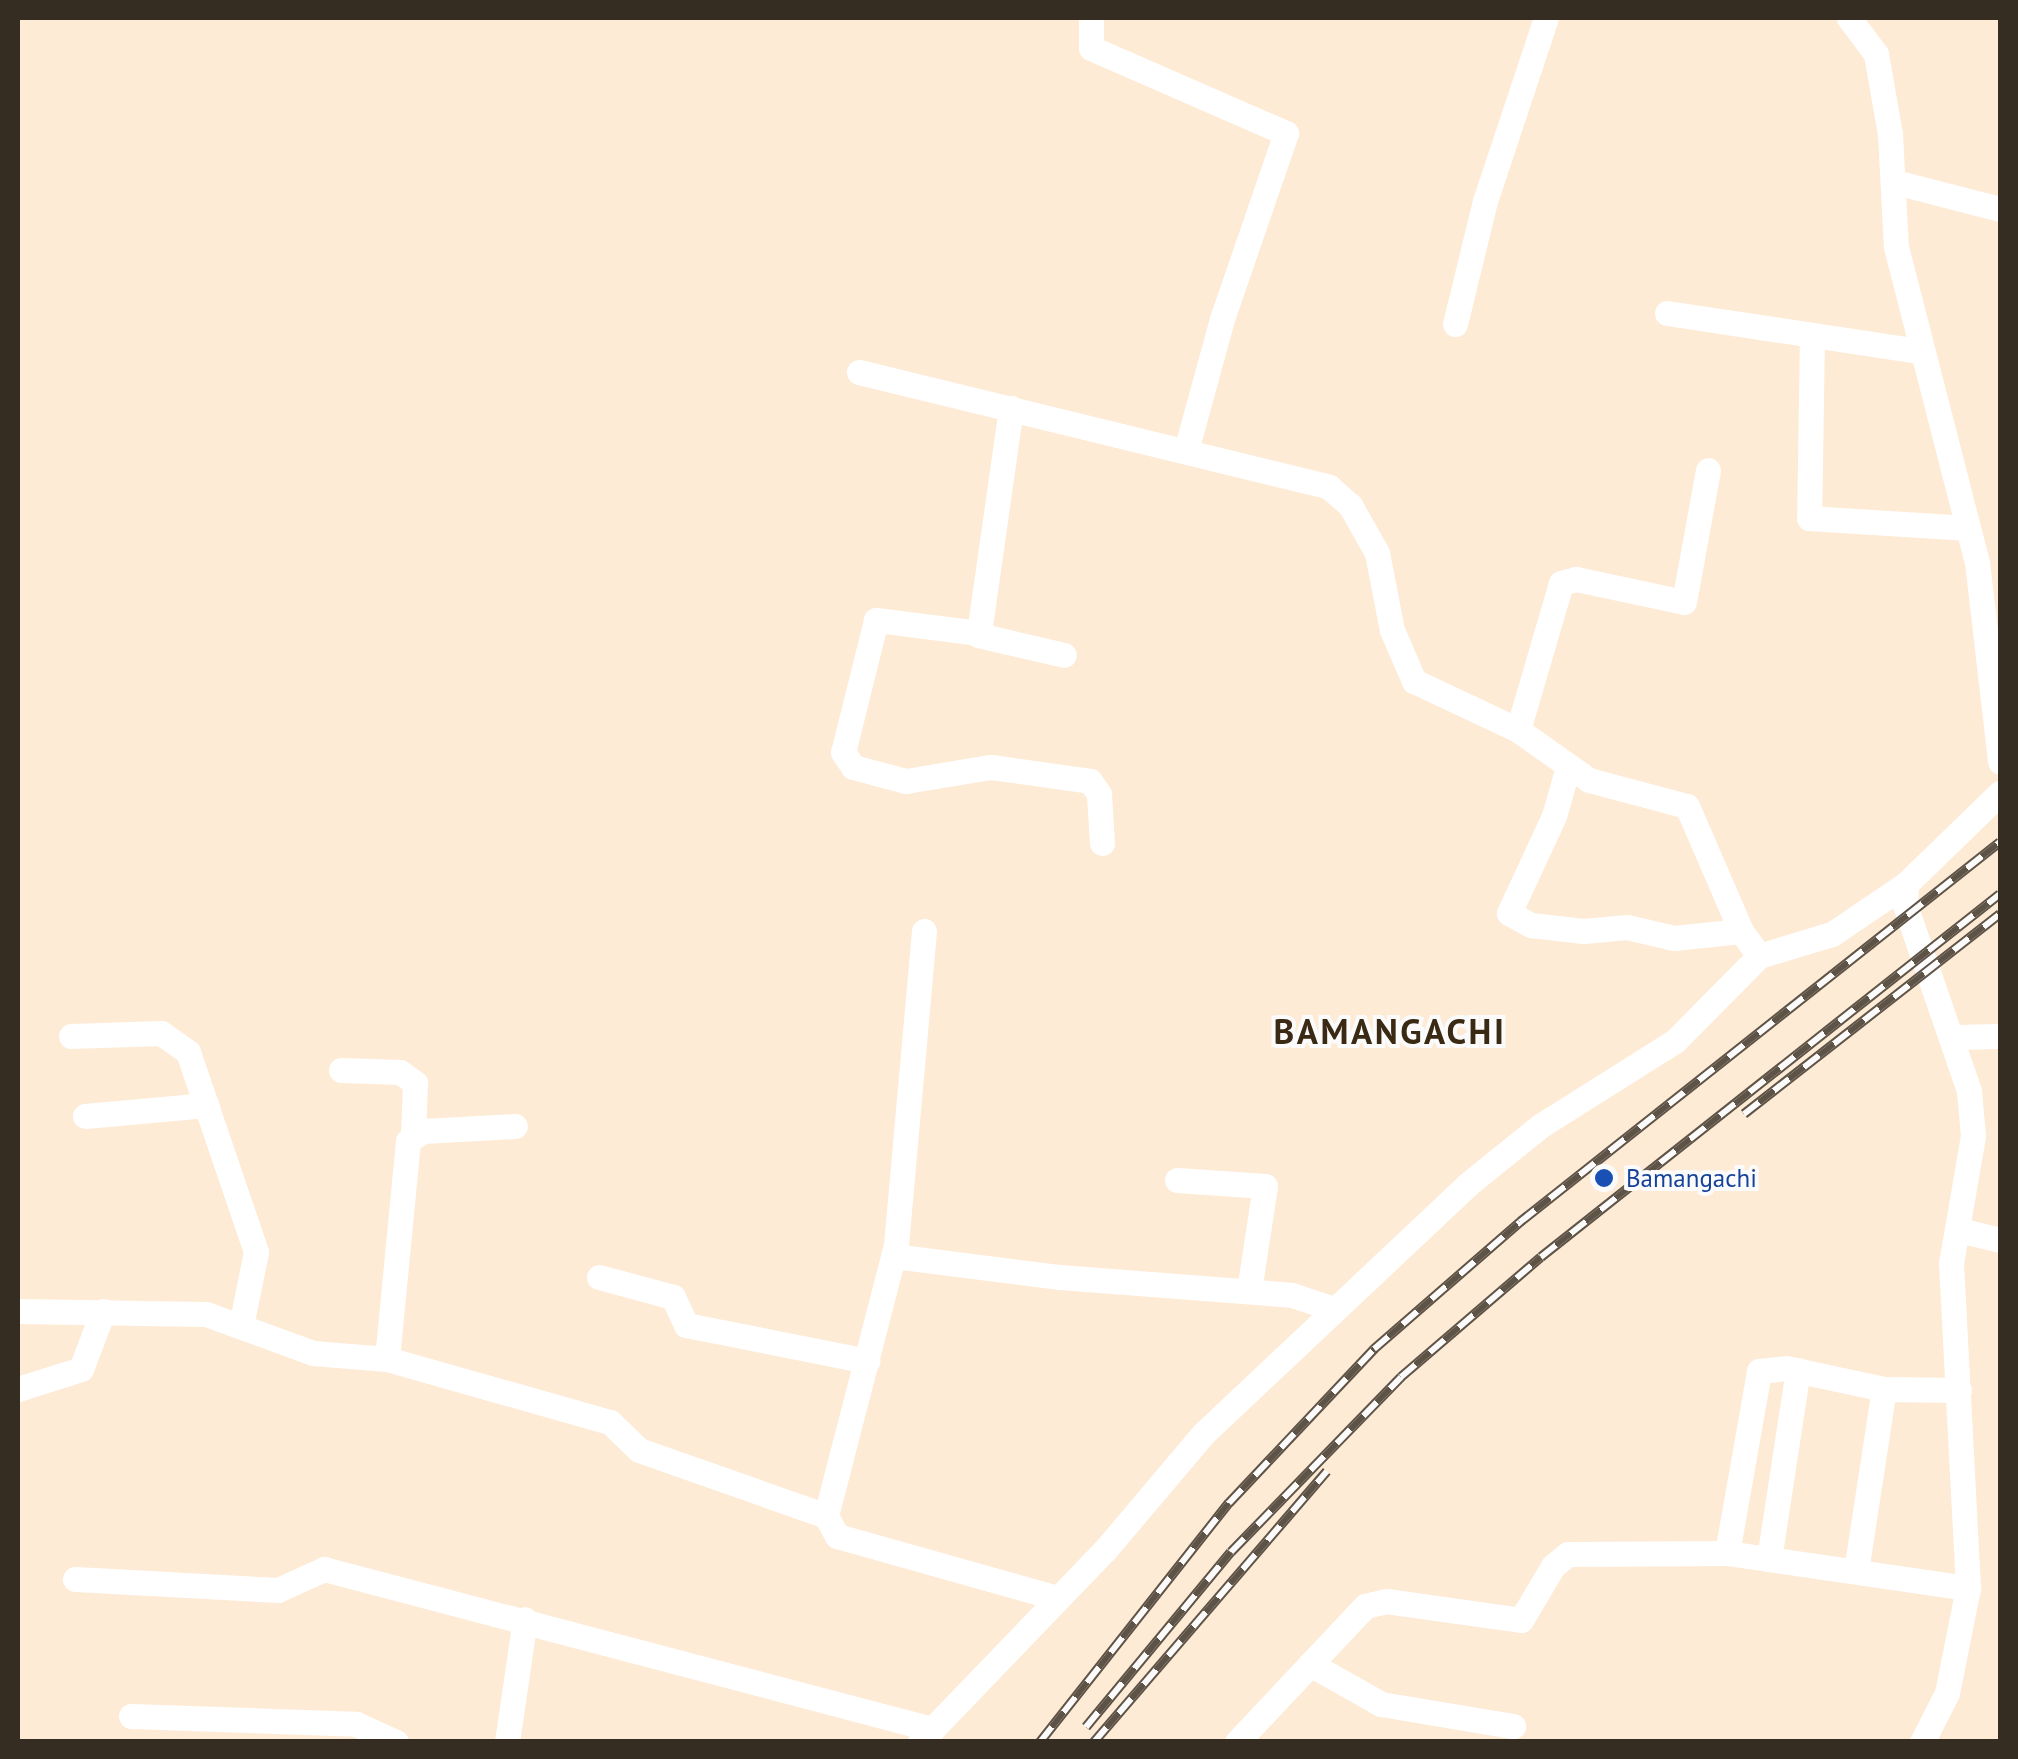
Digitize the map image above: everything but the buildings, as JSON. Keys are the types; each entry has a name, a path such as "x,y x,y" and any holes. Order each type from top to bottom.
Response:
{"street":[{"path":"1091,18 1091,48 1286,134 1222,318 1186,451"},
{"path":"1455,324 1485,201 1546,18"},
{"path":"1850,18 1876,54 1895,182 1896,247 1918,351 1968,528 1990,587 2000,762"},
{"path":"1895,182 2000,209"},
{"path":"1667,313 1918,351"},
{"path":"1812,335 1809,518 1968,528"},
{"path":"860,372 1315,482 1342,496 1377,553 1392,630 1414,680 1518,730 1588,780 1692,810 1741,931 1759,956"},
{"path":"978,635 1012,408"},
{"path":"1518,730 1561,583 1576,579 1684,602 1708,470"},
{"path":"1064,656 978,635 876,620 850,714 846,760 906,780 990,767 1082,778 1099,794 1102,844"},
{"path":"1568,767 1554,816 1513,894 1510,913 1531,925 1584,931 1627,927 1674,938 1741,931"},
{"path":"75,1579 278,1590 324,1569 525,1620 926,1735 1057,1598 1203,1434 1334,1309 1540,1126 1675,1040 1759,956 1832,934 1906,884 2000,796"},
{"path":"1906,884 1905,905 1954,1036 1973,1136 1960,1230 1951,1263 1968,1588 1947,1693 1922,1742"},
{"path":"826,1516 893,1256 924,932"},
{"path":"71,1036 171,1035 188,1052 256,1252 241,1326"},
{"path":"1954,1036 2000,1036"},
{"path":"341,1070 400,1072 415,1082 413,1134 387,1359"},
{"path":"84,1116 207,1105"},
{"path":"413,1134 515,1126"},
{"path":"1177,1180 1264,1186 1249,1292"},
{"path":"1960,1230 2000,1240"},
{"path":"893,1256 1292,1295 1334,1309"},
{"path":"599,1277 673,1296 686,1325 867,1361"},
{"path":"18,1311 206,1314 313,1353 387,1359 610,1422 639,1450 826,1516 837,1536 1057,1598"},
{"path":"18,1389 81,1369 103,1311"},
{"path":"1728,1554 1755,1379 1765,1368 1798,1370 1884,1389 1958,1390"},
{"path":"1769,1559 1798,1370"},
{"path":"1856,1571 1884,1389"},
{"path":"1239,1741 1310,1664 1377,1602 1522,1620 1553,1566 1568,1554 1728,1554 1968,1588"},
{"path":"507,1742 525,1620"},
{"path":"1310,1664 1381,1704 1513,1726"},
{"path":"131,1716 356,1724 396,1742"}],"railway":[{"path":"1040,1742 1229,1503 1374,1349 1520,1222 2000,842"},
{"path":"1086,1727 1231,1552 1401,1377 1541,1257 2000,894"},
{"path":"1744,1114 2000,914"},
{"path":"1094,1742 1327,1471"}],"place":[{"name":"Bamangachi","path":"1604,1178"}],"district":[{"name":"BAMANGACHI","path":"1390,1031"}]}
